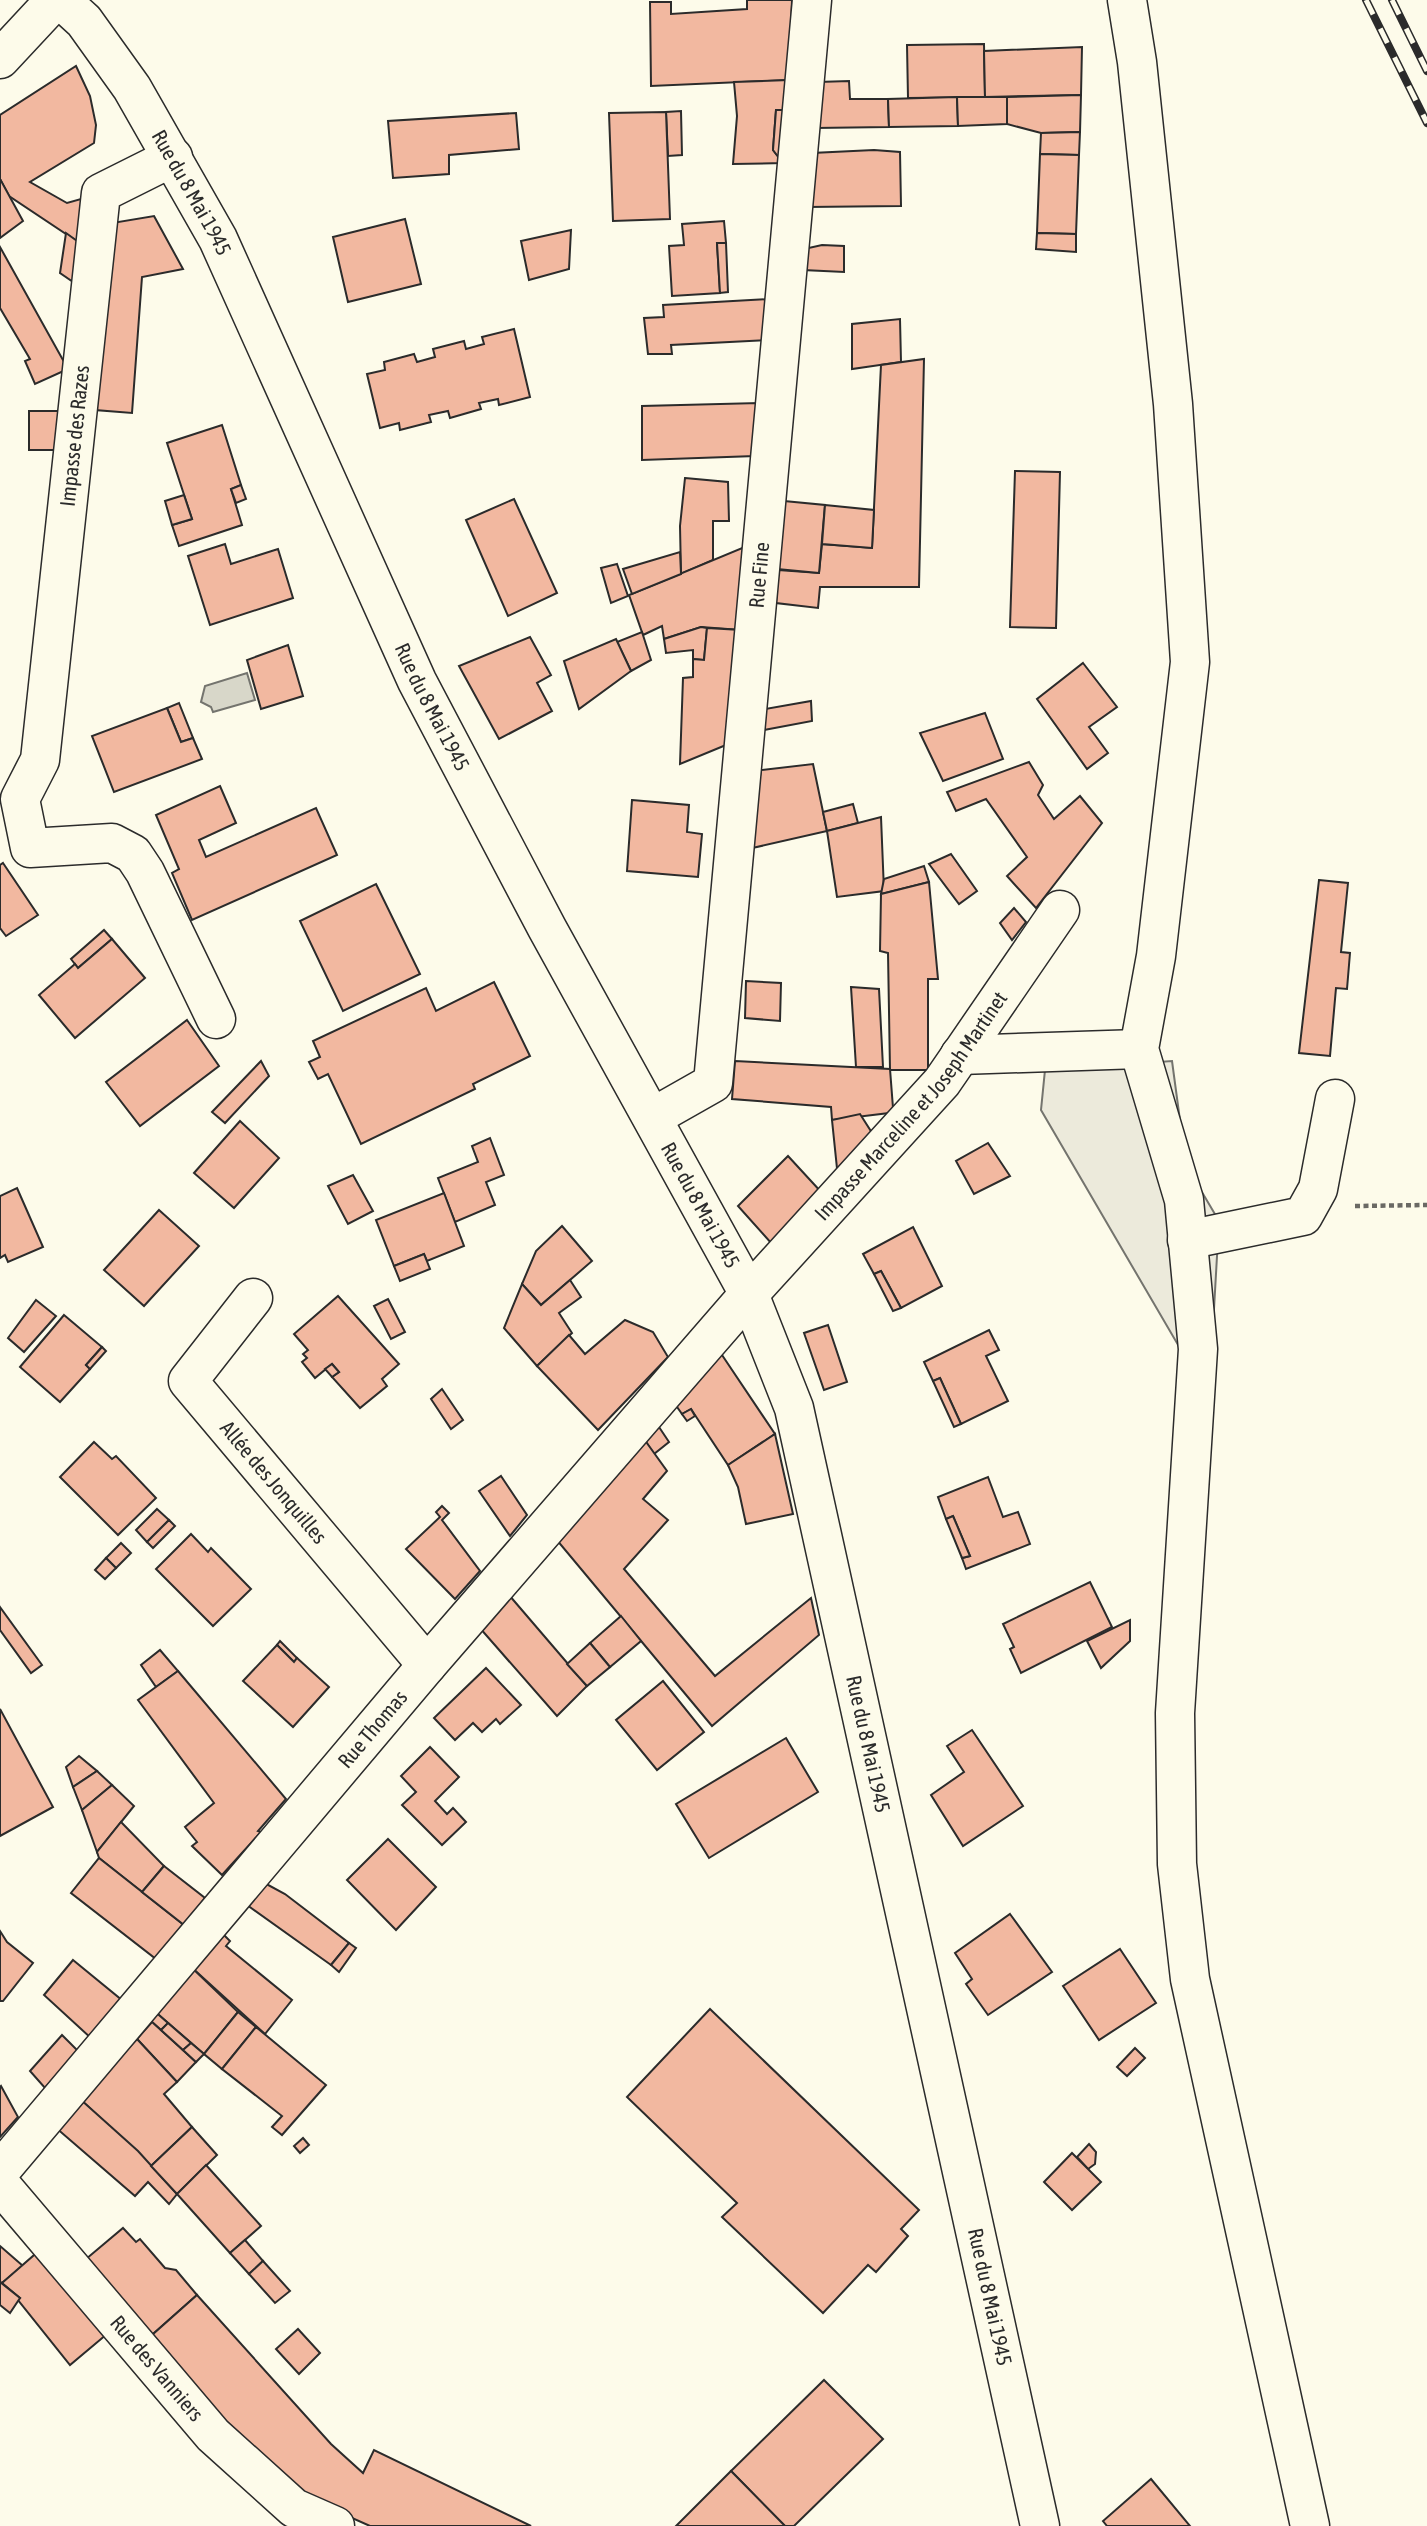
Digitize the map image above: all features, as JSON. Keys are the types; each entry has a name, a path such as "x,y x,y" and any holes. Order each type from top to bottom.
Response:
{"street":[{"path":"0,59 55,0"},
{"name":"Rue du 8 Mai 1945","path":"61,0 84,21 132,88 173,156 223,252 416,681 547,928 749,1294 794,1408 1040,2526"},
{"name":"Rue Fine","path":"653,1116 713,1083 812,0"},
{"path":"1126,0 1137,62 1173,404 1190,662 1156,956 1139,1049 1184,1200 1198,1349 1175,1713 1177,1864 1190,1979 1310,2526"},
{"name":"Impasse des Razes","path":"173,156 101,193 40,760 20,799 30,848 112,843 133,854 145,872 216,1020"},
{"name":"Impasse Marceline et Joseph Martinet","path":"749,1294 942,1082 1060,910"},
{"path":"960,1055 1139,1049"},
{"path":"1187,1240 1303,1216 1318,1189 1335,1099"},
{"name":"Rue Thomas","path":"0,2171 427,1665 749,1294"},
{"name":"Allée des Jonquilles","path":"253,1298 188,1381 427,1665"},
{"name":"Rue des Vanniers","path":"0,2184 213,2435 294,2508 335,2526"}],"path":[{"path":"1303,1216 1331,1207 1427,1205"}],"shaded area":[{"path":"247,673 255,700 213,712 211,707 201,702 205,686"},
{"path":"1172,1061 1186,1165 1219,1221 1212,1344 1181,1350 1041,1110 1045,1070"}],"building":[{"path":"747,0 792,0 789,80 651,86 650,2 671,2 671,14 747,9"},
{"path":"984,44 985,97 908,98 907,45"},
{"path":"1082,47 1081,95 985,97 984,51"},
{"path":"76,66 90,96 96,125 94,143 30,182 67,203 88,197 84,246 9,196 0,179 0,115"},
{"path":"789,80 787,110 776,110 773,150 783,163 733,164 737,116 734,82"},
{"path":"849,81 850,99 888,99 889,127 815,128 818,82"},
{"path":"1081,95 1080,132 1041,133 1007,124 1007,97"},
{"path":"957,97 958,126 889,127 888,99"},
{"path":"957,97 1007,97 1007,124 958,126"},
{"path":"776,110 787,110 783,163 773,150"},
{"path":"681,111 682,155 668,156 666,112"},
{"path":"666,112 670,219 613,221 609,113"},
{"path":"516,113 519,149 449,155 449,174 393,178 388,121"},
{"path":"1080,132 1079,155 1040,154 1041,133"},
{"path":"874,150 900,152 901,206 807,207 812,153"},
{"path":"1040,154 1079,155 1076,234 1037,233"},
{"path":"0,179 23,221 0,238"},
{"path":"154,216 183,269 142,277 132,413 95,410 112,223"},
{"path":"405,219 421,284 348,302 333,237"},
{"path":"724,221 726,243 717,243 720,293 672,296 669,246 684,245 682,224"},
{"path":"571,230 569,269 529,280 521,241"},
{"path":"66,233 84,246 79,286 60,273"},
{"path":"1037,233 1076,234 1076,252 1036,249"},
{"path":"717,243 726,243 728,292 720,293"},
{"path":"822,245 844,246 844,272 803,270 804,249"},
{"path":"0,247 68,369 35,384 25,361 30,359 0,308"},
{"path":"769,299 768,340 671,345 672,354 648,354 644,318 664,317 663,305"},
{"path":"900,319 901,362 852,369 852,324"},
{"path":"514,329 530,397 499,405 498,399 479,403 481,409 450,418 448,411 429,415 431,422 400,430 399,423 380,428 367,374 385,370 384,362 414,354 417,362 435,357 433,349 464,341 466,349 484,344 482,337"},
{"path":"924,359 919,587 820,587 818,608 776,603 778,570 819,573 822,544 872,548 881,365"},
{"path":"759,403 755,456 642,460 642,406"},
{"path":"29,411 61,411 56,450 29,450"},
{"path":"222,425 241,485 231,489 242,525 179,546 172,525 192,519 167,443"},
{"path":"1015,471 1060,472 1056,628 1010,627"},
{"path":"685,478 728,482 729,521 713,521 713,560 681,574 680,526"},
{"path":"241,485 246,499 236,503 231,489"},
{"path":"184,495 192,519 172,525 165,501"},
{"path":"514,499 557,593 508,616 466,520"},
{"path":"784,501 825,505 819,573 777,569"},
{"path":"825,505 874,510 872,548 822,544"},
{"path":"225,544 231,564 278,549 293,598 210,625 188,556"},
{"path":"747,546 741,630 701,627 664,639 662,626 643,635 629,595"},
{"path":"680,552 681,574 632,594 623,569"},
{"path":"617,564 628,596 611,603 601,568"},
{"path":"701,627 707,628 704,660 693,659 693,650 666,653 664,639"},
{"path":"707,628 741,630 726,745 680,764 683,678 693,677 693,659 704,660"},
{"path":"642,632 651,660 631,671 617,642"},
{"path":"530,637 551,675 537,683 552,711 499,739 459,666"},
{"path":"616,639 631,671 579,709 564,661"},
{"path":"288,645 303,696 261,709 247,660"},
{"path":"1083,663 1117,707 1089,727 1108,753 1087,769 1037,699"},
{"path":"811,701 812,721 764,730 765,709"},
{"path":"179,703 193,738 181,742 167,708"},
{"path":"167,708 181,742 193,738 202,759 114,792 92,736"},
{"path":"985,713 1003,759 943,781 920,733"},
{"path":"1029,762 1043,785 1038,795 1054,819 1080,796 1102,823 1036,908 1007,876 1027,857 986,799 956,811 947,792"},
{"path":"813,764 827,831 748,849 761,770"},
{"path":"220,786 236,823 199,840 206,857 316,808 337,855 192,920 172,873 179,869 156,815"},
{"path":"632,800 689,805 687,832 702,834 698,877 627,871"},
{"path":"853,804 858,823 827,831 823,812"},
{"path":"881,817 884,891 837,897 827,831"},
{"path":"951,854 977,891 959,904 929,864"},
{"path":"3,863 38,915 6,936 0,928 0,865"},
{"path":"924,866 929,882 881,894 884,879"},
{"path":"1319,880 1348,883 1341,952 1350,953 1347,989 1336,988 1330,1056 1299,1053"},
{"path":"929,882 938,979 928,979 928,1070 890,1070 888,953 880,951 881,894"},
{"path":"376,884 420,974 343,1011 300,921"},
{"path":"1014,908 1026,922 1012,940 1000,923"},
{"path":"104,930 112,939 78,968 71,959"},
{"path":"112,939 145,978 75,1038 39,995 75,964 78,968"},
{"path":"746,981 781,983 780,1021 745,1018"},
{"path":"494,982 530,1056 473,1084 475,1089 361,1144 328,1074 318,1079 309,1062 320,1057 313,1041 426,988 436,1011"},
{"path":"851,987 879,989 883,1067 856,1067"},
{"path":"187,1020 219,1066 140,1126 106,1082"},
{"path":"261,1061 269,1076 225,1123 212,1112"},
{"path":"735,1061 890,1069 893,1108 889,1113 832,1120 831,1107 732,1099"},
{"path":"860,1114 874,1136 838,1178 832,1120"},
{"path":"240,1121 279,1158 234,1208 194,1173"},
{"path":"490,1138 504,1175 486,1182 495,1205 455,1222 438,1178 478,1162 472,1146"},
{"path":"988,1143 1010,1176 974,1194 956,1161"},
{"path":"788,1156 823,1194 772,1244 738,1206"},
{"path":"353,1175 373,1211 348,1224 328,1186"},
{"path":"17,1188 43,1247 8,1262 5,1255 0,1258 0,1196"},
{"path":"444,1193 464,1246 427,1261 424,1254 394,1266 376,1220"},
{"path":"159,1210 199,1246 144,1306 104,1270"},
{"path":"562,1226 592,1261 541,1305 522,1284 536,1251"},
{"path":"913,1227 942,1286 901,1308 881,1271 874,1274 863,1254"},
{"path":"424,1254 430,1269 400,1281 394,1266"},
{"path":"881,1271 901,1308 893,1311 874,1274"},
{"path":"570,1280 581,1297 559,1313 572,1333 537,1366 504,1328 522,1284 541,1305"},
{"path":"338,1296 399,1364 382,1379 387,1386 360,1408 332,1377 339,1372 332,1364 315,1378 302,1362 307,1358 303,1354 308,1350 294,1334"},
{"path":"388,1299 405,1332 391,1339 374,1306"},
{"path":"36,1300 56,1316 24,1352 8,1338"},
{"path":"64,1315 102,1347 86,1365 90,1369 60,1402 20,1367"},
{"path":"625,1320 653,1332 668,1357 598,1430 537,1366 569,1335 585,1354"},
{"path":"828,1325 847,1382 824,1390 804,1333"},
{"path":"989,1330 999,1350 986,1356 1008,1401 961,1424 940,1378 933,1381 924,1362"},
{"path":"102,1347 106,1351 90,1369 86,1365"},
{"path":"720,1352 775,1434 728,1465 691,1409 682,1414 675,1404"},
{"path":"332,1364 339,1372 332,1377 325,1369"},
{"path":"940,1378 961,1424 954,1427 933,1381"},
{"path":"442,1389 463,1420 451,1429 431,1399"},
{"path":"691,1409 695,1416 687,1421 682,1414"},
{"path":"657,1424 669,1442 654,1454 644,1439"},
{"path":"775,1434 793,1514 746,1524 738,1487 728,1465"},
{"path":"644,1439 667,1471 643,1499 668,1520 624,1569 715,1676 811,1598 819,1635 712,1726 556,1539"},
{"path":"94,1442 112,1459 116,1456 156,1498 118,1535 60,1477"},
{"path":"501,1476 527,1515 510,1536 479,1491"},
{"path":"988,1477 1003,1517 1018,1512 1030,1544 966,1569 962,1558 970,1556 953,1516 946,1519 938,1497"},
{"path":"442,1506 449,1513 442,1520 480,1571 455,1599 406,1549 440,1517 436,1512"},
{"path":"157,1509 169,1520 147,1542 136,1530"},
{"path":"953,1516 970,1556 962,1558 946,1519"},
{"path":"169,1520 175,1526 153,1548 147,1542"},
{"path":"191,1534 208,1552 211,1548 251,1589 213,1626 156,1569"},
{"path":"121,1543 131,1553 116,1568 106,1558"},
{"path":"106,1558 116,1568 105,1579 95,1570"},
{"path":"1090,1582 1112,1627 1021,1673 1010,1649 1014,1647 1003,1624"},
{"path":"509,1595 587,1686 557,1716 479,1627"},
{"path":"0,1607 42,1665 31,1673 0,1630"},
{"path":"621,1616 641,1641 610,1667 590,1643"},
{"path":"1130,1620 1130,1641 1101,1668 1087,1641"},
{"path":"280,1641 297,1658 294,1662 277,1645"},
{"path":"590,1643 610,1667 587,1686 567,1664"},
{"path":"277,1645 294,1662 297,1658 329,1687 293,1727 243,1681"},
{"path":"160,1650 178,1671 156,1687 141,1665"},
{"path":"486,1668 521,1705 500,1724 496,1719 482,1732 473,1723 455,1740 434,1718"},
{"path":"178,1671 286,1799 258,1831 261,1832 222,1875 192,1846 197,1842 185,1827 214,1803 138,1700"},
{"path":"663,1681 704,1732 657,1770 616,1720"},
{"path":"0,1709 53,1807 0,1836"},
{"path":"972,1730 1023,1806 963,1846 931,1795 964,1772 947,1746"},
{"path":"786,1738 818,1792 709,1858 676,1804"},
{"path":"430,1747 459,1777 435,1801 447,1814 453,1808 466,1822 442,1845 402,1805 416,1792 401,1776"},
{"path":"79,1756 97,1771 73,1787 66,1767"},
{"path":"97,1771 112,1785 82,1810 73,1787"},
{"path":"112,1785 134,1806 97,1852 82,1810"},
{"path":"121,1822 164,1866 142,1892 99,1858 97,1852"},
{"path":"388,1839 436,1887 396,1930 347,1880"},
{"path":"99,1858 184,1925 156,1959 71,1893"},
{"path":"164,1866 205,1898 184,1925 142,1892"},
{"path":"259,1880 285,1894 349,1943 331,1965 247,1905"},
{"path":"1010,1914 1052,1972 988,2015 966,1984 972,1979 955,1953"},
{"path":"0,1931 7,1942 33,1963 3,2001 0,2001"},
{"path":"222,1933 230,1941 226,1946 292,2000 265,2034 189,1965"},
{"path":"349,1943 356,1948 339,1972 331,1965"},
{"path":"1120,1949 1156,2003 1099,2040 1063,1986"},
{"path":"73,1960 123,2001 92,2039 44,1995"},
{"path":"189,1965 238,2012 204,2054 152,2009"},
{"path":"152,2009 168,2023 161,2030 152,2022 149,2012"},
{"path":"710,2009 919,2210 901,2229 908,2236 876,2272 868,2265 823,2313 722,2217 737,2203 627,2097"},
{"path":"238,2012 256,2027 222,2069 204,2054"},
{"path":"152,2022 196,2062 177,2082 137,2039"},
{"path":"168,2023 191,2043 183,2050 161,2030"},
{"path":"256,2027 326,2085 282,2135 272,2127 282,2116 222,2069"},
{"path":"62,2035 78,2051 45,2088 30,2071"},
{"path":"137,2039 177,2082 164,2094 192,2127 151,2166 80,2099"},
{"path":"191,2043 204,2054 196,2062 183,2050"},
{"path":"1135,2048 1145,2058 1127,2076 1117,2067"},
{"path":"0,2087 18,2117 0,2137"},
{"path":"80,2099 138,2151 177,2194 169,2204 148,2182 135,2196 55,2127"},
{"path":"192,2127 217,2155 177,2194 151,2166"},
{"path":"303,2138 309,2145 300,2153 294,2146"},
{"path":"1089,2144 1096,2152 1095,2164 1088,2169 1077,2157"},
{"path":"1072,2153 1101,2182 1072,2210 1044,2182"},
{"path":"206,2165 261,2226 230,2253 177,2194"},
{"path":"123,2228 136,2242 140,2239 165,2268 176,2270 197,2295 152,2335 86,2259"},
{"path":"245,2240 263,2261 249,2274 230,2253"},
{"path":"0,2246 23,2266 2,2283 0,2282"},
{"path":"41,2249 113,2329 70,2365 18,2300 20,2298 2,2283"},
{"path":"263,2261 290,2291 275,2303 249,2274"},
{"path":"0,2282 20,2298 10,2313 0,2305"},
{"path":"197,2295 331,2444 363,2473 374,2450 531,2526 370,2526 298,2494 206,2408 152,2335"},
{"path":"298,2329 320,2353 299,2374 276,2349"},
{"path":"824,2380 883,2439 794,2526 785,2526 731,2471"},
{"path":"731,2471 785,2526 676,2526"},
{"path":"1151,2479 1190,2526 1107,2526 1103,2521"}],"railway":[{"path":"1366,0 1427,123"},
{"path":"1392,0 1427,71"}]}
